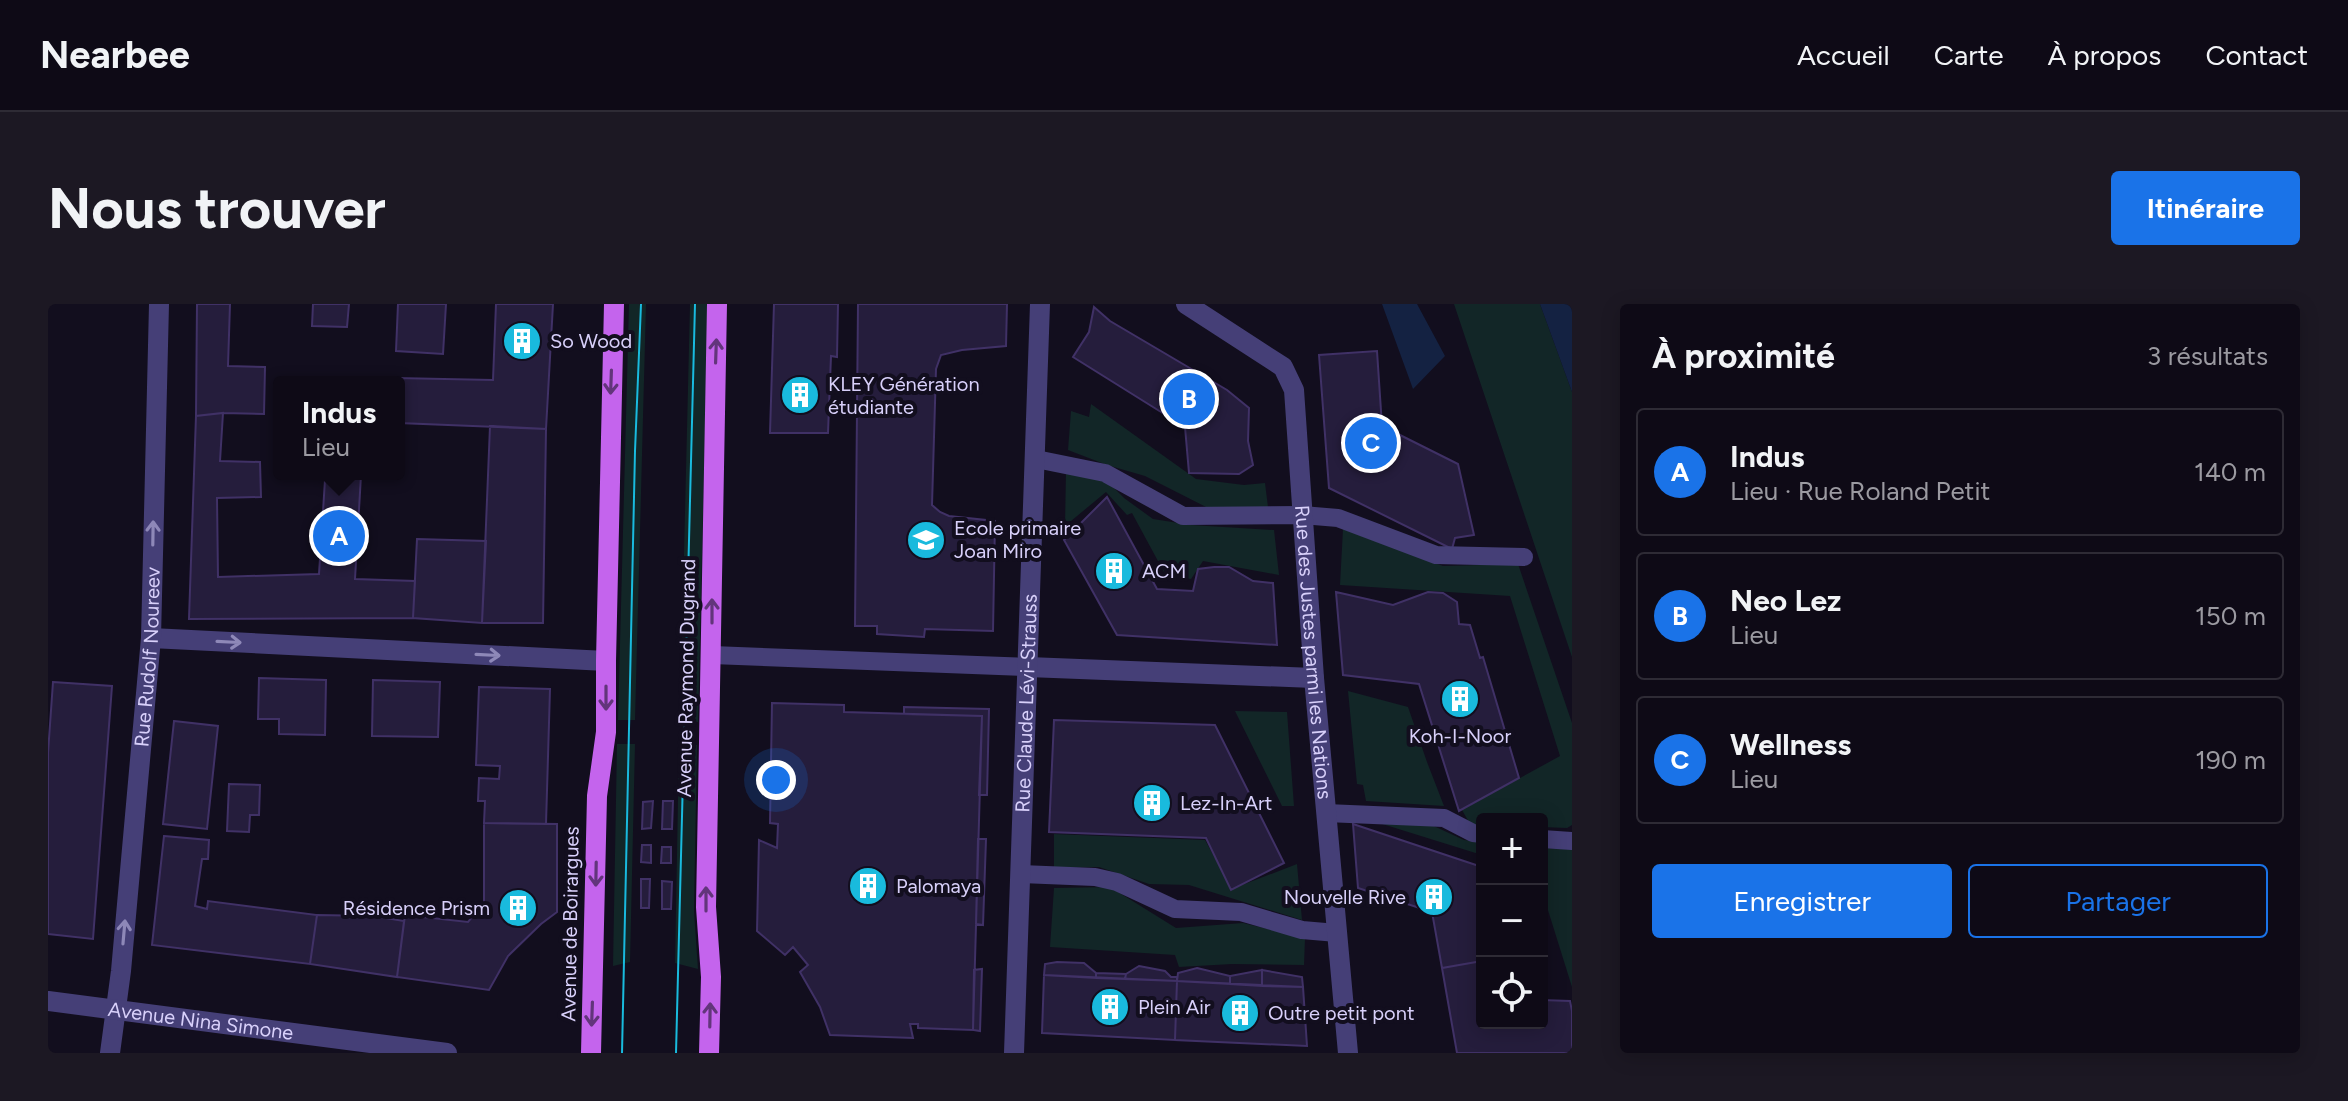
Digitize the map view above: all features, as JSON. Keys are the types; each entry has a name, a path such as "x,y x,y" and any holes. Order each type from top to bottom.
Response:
{"main road":[{"path":"606,661 614,304"},
{"name":"Avenue Raymond Dugrand","path":"709,1053 711,977 706,907 717,304"},
{"name":"Avenue de Boirargues","path":"591,1053 597,796 606,732 606,661"}],"street":[{"name":"Rue Rudolf Noureev","path":"110,1053 151,638 159,304"},
{"name":"Rue Claude Lévi-Strauss","path":"1014,1053 1040,304"},
{"name":"Rue des Justes parmi les Nations","path":"1186,304 1283,367 1294,390 1314,678 1348,1053"},
{"path":"1036,459 1105,473 1183,516 1302,515 1338,518 1436,555 1524,557"},
{"path":"151,638 606,661"},
{"path":"712,655 1314,678"},
{"path":"1326,813 1444,818 1476,833"},
{"path":"1548,839 1572,841"},
{"path":"1021,874 1095,877 1117,882 1175,909 1241,912 1302,930 1337,933"},
{"name":"Avenue Nina Simone","path":"48,1001 447,1053"}],"green space":[{"path":"629,304 646,304 635,720 618,720"},
{"path":"690,304 708,304 698,722 680,720"},
{"path":"1454,304 1540,304 1572,392 1572,657"},
{"path":"1091,404 1196,479 1244,485 1265,483 1268,507 1212,510 1145,476 1068,450 1071,411 1089,417"},
{"path":"1066,471 1103,477 1124,498 1153,519 1191,525 1274,530 1279,575 1203,561 1191,579 1165,574 1132,513 1127,515 1106,492 1065,526"},
{"path":"1343,529 1443,566 1518,564 1572,723 1572,825 1567,828 1548,827 1548,813 1476,813 1476,824 1470,824 1462,810 1560,756 1510,596 1340,585"},
{"path":"1348,691 1408,707 1444,806 1366,801 1363,785 1357,784"},
{"path":"1235,711 1287,712 1294,806 1282,806"},
{"path":"617,744 635,744 630,962 613,966"},
{"path":"679,745 697,745 694,911 698,969 675,963"},
{"path":"1376,822 1425,822 1464,840 1476,841 1476,853"},
{"path":"1054,834 1205,840 1232,889 1297,864 1302,920 1189,885 1149,884 1099,867 1054,868"},
{"path":"1548,848 1572,849 1572,987 1548,910"},
{"path":"1110,887 1176,928 1243,923 1305,938 1304,965 1179,967 1175,955 1050,947 1054,888"}],"water":[{"path":"1382,304 1417,304 1445,356 1413,389"},
{"path":"1540,304 1572,304 1572,392"}],"building":[{"path":"197,304 230,304 228,366 265,367 264,414 196,416"},
{"path":"313,304 349,304 347,327 312,326"},
{"path":"398,304 446,304 443,354 396,351"},
{"name":"So Wood","path":"496,304 553,304 546,429 405,423 405,378 493,380"},
{"name":"KLEY Génération étudiante","path":"774,304 838,304 837,357 831,356 828,433 770,433"},
{"name":"Ecole primaire Joan Miro","path":"858,304 1007,304 1006,346 941,355 936,369 932,505 949,516 995,521 993,631 925,629 924,637 877,634 877,626 855,626"},
{"path":"1094,307 1110,321 1227,390 1249,408 1248,441 1253,465 1239,474 1189,473 1185,427 1073,357 1089,332"},
{"path":"1377,351 1382,426 1458,464 1474,535 1455,538 1452,549 1329,488 1319,355"},
{"path":"223,413 220,461 260,462 261,497 217,498 218,577 319,574 325,480 361,480 355,579 415,581 413,618 189,619 196,416"},
{"path":"490,426 546,429 543,623 482,623"},
{"name":"ACM","path":"1107,497 1157,589 1193,591 1198,569 1214,567 1229,567 1253,581 1273,583 1277,645 1117,635 1064,540"},
{"path":"417,539 486,541 482,623 413,618"},
{"name":"Koh-I-Noor","path":"1336,592 1393,605 1428,592 1443,593 1457,602 1459,624 1470,625 1480,658 1483,657 1519,778 1459,811 1419,684 1343,675"},
{"path":"259,678 326,680 325,735 279,734 279,719 258,719"},
{"path":"373,680 440,682 438,737 372,736"},
{"path":"53,682 112,686 93,939 48,934 48,753"},
{"path":"479,687 550,689 546,824 484,823 485,801 478,801 479,778 499,779 500,766 476,765"},
{"name":"Palomaya","path":"772,703 844,705 844,712 982,716 973,1030 918,1028 918,1024 910,1024 913,1038 830,1035 820,1007 800,972 808,965 793,947 785,955 757,931 759,840 777,848 778,824 770,823"},
{"path":"904,707 989,709 987,795 979,795 982,716 904,714"},
{"name":"Lez-In-Art","path":"1054,720 1215,725 1284,863 1231,890 1206,838 1049,832"},
{"path":"174,721 218,726 207,829 163,824"},
{"path":"229,784 260,785 259,815 250,815 249,832 227,831"},
{"path":"653,801 651,828 642,829 643,802"},
{"path":"663,801 673,801 672,829 662,829"},
{"name":"Résidence Prism","path":"484,823 557,824 557,912 508,956 489,990 397,977 405,915 468,922 484,903"},
{"name":"Nouvelle Rive","path":"1353,824 1476,865 1476,962 1442,968 1432,912 1358,888"},
{"path":"164,836 209,840 208,859 202,859 195,906 207,909 208,901 317,915 310,964 152,945"},
{"path":"978,839 986,839 983,925 976,924"},
{"path":"642,845 651,845 651,863 641,862"},
{"path":"662,847 671,847 671,863 661,863"},
{"path":"641,879 650,879 649,908 641,908"},
{"path":"662,881 672,882 671,909 662,909"},
{"path":"317,915 374,916 404,921 397,977 310,964"},
{"path":"1476,962 1476,1029 1548,1029 1548,1000 1570,1001 1572,1053 1457,1053 1442,968"},
{"path":"1084,963 1096,973 1096,978 1044,975 1045,964"},
{"path":"1139,966 1165,971 1171,977 1177,977 1177,981 1125,979 1126,974"},
{"path":"1197,968 1230,976 1230,984 1177,981 1178,973"},
{"path":"982,969 980,1031 973,1030 974,970"},
{"path":"1262,970 1262,986 1230,984 1230,976"},
{"path":"1262,970 1302,977 1303,987 1262,986"},
{"path":"1096,973 1126,974 1125,979 1096,978"},
{"name":"Plein Air","path":"1044,975 1177,981 1175,1040 1042,1033"},
{"name":"Outre petit pont","path":"1177,981 1303,987 1307,1046 1175,1040"}],"tram line":[{"path":"622,1053 641,304"},
{"path":"676,1053 695,304"}],"place":[{"name":"So Wood","path":"522,341"},
{"name":"KLEY Génération étudiante","path":"800,395"},
{"name":"Neo Lez","path":"1189,399"},
{"name":"Wellness","path":"1371,443"},
{"name":"Indus","path":"339,536"},
{"name":"Ecole primaire Joan Miro","path":"926,540"},
{"name":"ACM","path":"1114,571"},
{"name":"Koh-I-Noor","path":"1460,699"},
{"name":"Lez-In-Art","path":"1152,803"},
{"name":"Palomaya","path":"868,886"},
{"name":"Nouvelle Rive","path":"1434,897"},
{"name":"Résidence Prism","path":"518,908"},
{"name":"Plein Air","path":"1110,1007"},
{"name":"Outre petit pont","path":"1240,1013"}]}
